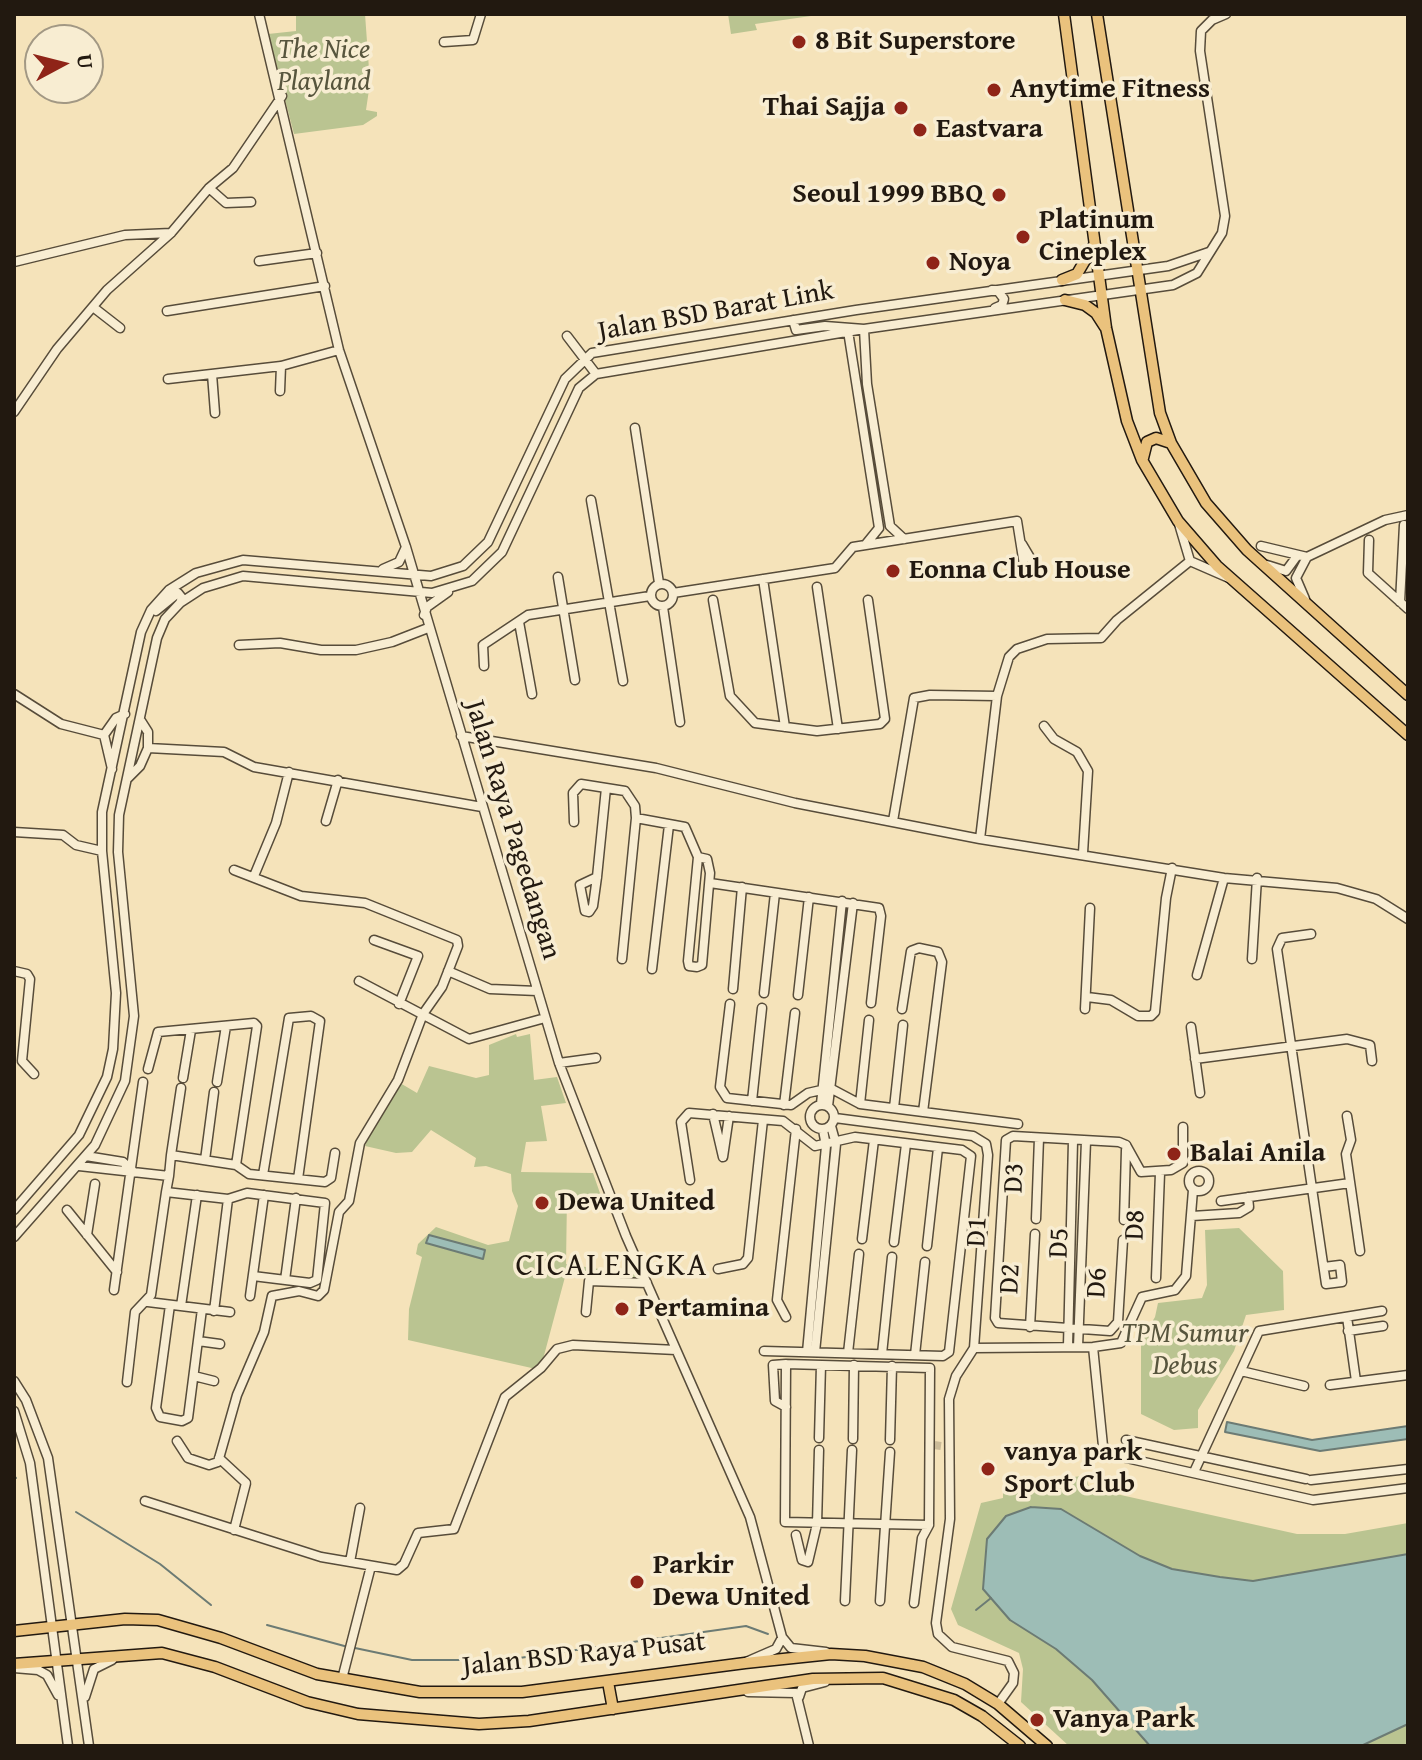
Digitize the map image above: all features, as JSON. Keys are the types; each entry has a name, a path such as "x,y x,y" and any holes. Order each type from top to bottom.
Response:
{"main road":[{"path":"1064,14 1106,328 1127,421 1142,460 1178,521 1230,578 1408,735"},
{"path":"1097,14 1160,413 1171,443 1206,503 1259,561 1408,695"},
{"path":"1062,280 1077,274 1088,259 1095,241"},
{"path":"1065,300 1096,313 1106,328"},
{"path":"1142,460 1147,442 1156,438 1171,443"},
{"name":"Jalan BSD Raya Pusat","path":"14,1631 125,1619 169,1622 277,1661 342,1679 420,1692 474,1693 608,1682 831,1654 896,1661 965,1684 998,1704 1047,1746"},
{"name":"Jalan BSD Raya Pusat","path":"14,1666 140,1652 184,1658 307,1702 358,1714 423,1722 479,1724 529,1721 837,1677 891,1680 954,1700 982,1716 1020,1746"},
{"path":"891,1680 896,1661"},
{"path":"608,1682 613,1709"}],"street":[{"name":"Jalan Raya Pagedangan","path":"259,14 282,96 339,350 406,547 559,1063 647,1283 750,1517 782,1637"},
{"path":"444,42 473,40 481,14"},
{"name":"Jalan BSD Barat Link","path":"148,616 178,593 184,600 203,588 243,576 419,592 452,589 472,581 502,552 579,388 596,374 848,331 1173,285 1197,273 1222,233 1225,216 1201,31 1212,20 1226,14"},
{"path":"14,412 57,349 93,307 171,233 209,188 233,168 282,96"},
{"path":"209,188 226,203 251,202"},
{"path":"14,262 125,235 171,233"},
{"name":"Jalan BSD Barat Link","path":"148,616 169,590 179,583 196,573 243,560 414,574 447,573 476,556 488,542 565,379 592,353 987,290 1168,266 1209,252"},
{"path":"259,261 317,253"},
{"path":"167,311 325,286"},
{"path":"987,290 998,291 1004,299 1002,305 990,311"},
{"path":"93,307 120,328"},
{"path":"793,320 796,330 825,326 864,329 867,384 890,526 904,539"},
{"path":"848,331 879,528"},
{"path":"567,336 596,374"},
{"path":"694,336 697,356"},
{"path":"168,379 281,366 339,350"},
{"path":"852,364 867,362"},
{"path":"280,391 281,366"},
{"path":"212,374 215,413"},
{"path":"484,666 483,645 528,615 650,596 659,583 635,428"},
{"path":"591,500 623,681"},
{"path":"1261,546 1307,557 1385,520 1408,515"},
{"path":"673,593 835,568 853,547 1017,521 1025,571"},
{"path":"1178,521 1190,561"},
{"path":"1404,525 1404,606"},
{"path":"866,545 879,528 890,526"},
{"path":"1020,540 1035,566"},
{"path":"1369,540 1368,573 1404,606"},
{"path":"379,570 399,562 406,547"},
{"path":"1259,561 1286,571 1297,556"},
{"path":"1307,557 1296,578 1309,605"},
{"path":"1190,561 1230,578"},
{"path":"980,839 997,696 1002,672 1017,649 1047,639 1101,638 1117,620 1190,561"},
{"path":"558,577 575,680"},
{"path":"763,579 785,727"},
{"path":"650,596 657,606 663,607 673,599 673,593 665,584 659,583"},
{"path":"817,587 838,729"},
{"path":"424,615 427,607 452,589"},
{"path":"14,1237 86,1156 112,1113 133,1047 129,946 118,852 119,815 157,638 165,619 184,600"},
{"path":"713,600 730,696 755,723 817,731 880,724 885,719 868,600"},
{"path":"663,607 680,722"},
{"path":"14,1210 79,1135 107,1077 116,1015 102,851 102,812 135,656 148,616"},
{"path":"519,622 532,694"},
{"path":"239,645 280,643 348,651 392,642 428,628"},
{"path":"14,694 61,724 104,735"},
{"path":"893,821 914,698 930,695 997,696"},
{"path":"112,770 104,735 116,718 125,714"},
{"path":"127,779 140,766 148,748 148,732 141,720"},
{"path":"1044,726 1054,739 1077,752 1088,771 1083,853"},
{"path":"461,736 656,768 795,803 980,839 1083,853 1224,878 1257,878 1337,888 1376,899 1408,919"},
{"path":"148,748 224,752 249,765 482,807"},
{"path":"254,876 276,823 289,772"},
{"path":"326,821 338,780"},
{"path":"574,822 576,788 581,784 628,793 636,818 622,959"},
{"path":"597,877 606,788"},
{"path":"636,818 685,827 698,857 690,966 702,965 710,883 709,861 698,857"},
{"path":"652,969 669,825"},
{"path":"14,832 63,835 76,845 102,851"},
{"path":"1087,997 1111,1000 1138,1016 1151,1016 1155,1012 1166,898 1172,868"},
{"path":"177,1441 184,1454 212,1466 219,1458 237,1395 264,1332 272,1296 299,1291 318,1296 324,1290 339,1212 349,1201 360,1143 404,1068 423,1014 442,987 458,946 457,940 365,903 301,896 234,870"},
{"path":"1197,975 1224,878"},
{"path":"1252,959 1257,878"},
{"path":"710,883 875,906 881,911 871,1003"},
{"path":"733,989 742,887"},
{"path":"764,993 775,893"},
{"path":"798,995 809,897"},
{"path":"811,1352 836,1144 824,1105 842,901"},
{"path":"825,1088 853,903"},
{"path":"1085,1009 1090,908"},
{"path":"1311,934 1282,938 1277,949 1324,1267"},
{"path":"374,940 418,956 399,1004"},
{"path":"111,949 129,946"},
{"path":"902,1009 911,951 919,948 938,952 942,962 923,1112"},
{"path":"14,971 27,974 30,979 18,1053 26,1068 34,1074"},
{"path":"448,971 490,989 537,991"},
{"path":"359,981 399,1004 475,1039 545,1018"},
{"path":"730,1004 721,1091 727,1098 791,1105 825,1088"},
{"path":"752,1101 762,1008"},
{"path":"784,1105 795,1013"},
{"path":"263,1175 289,1018 311,1016 320,1021 298,1179"},
{"path":"860,1104 869,1020"},
{"path":"148,1069 154,1036 254,1023 257,1026 236,1165"},
{"path":"894,1108 903,1025"},
{"path":"217,1082 226,1026"},
{"path":"1191,1027 1200,1093"},
{"path":"127,1382 135,1312 148,1302 191,1030"},
{"path":"1195,1059 1347,1039 1370,1045 1372,1061"},
{"path":"559,1063 596,1058"},
{"path":"114,1290 143,1082"},
{"path":"825,1088 860,1104 1018,1124"},
{"path":"205,1160 214,1092"},
{"path":"824,1105 810,1114 815,1128 830,1125 973,1136 986,1144 988,1155 974,1348 956,1376 949,1399 939,1446 929,1525 922,1538 914,1603"},
{"path":"690,1180 682,1119 689,1113 783,1121 810,1144 826,1146 855,1137 962,1150 972,1159 949,1352 943,1356 764,1351"},
{"path":"713,1114 723,1157 729,1116"},
{"path":"1347,1116 1351,1140 1346,1154 1360,1251"},
{"path":"718,1269 743,1264 748,1258 763,1120"},
{"path":"811,1352 830,1125"},
{"path":"1126,1145 1141,1172 1160,1173 1183,1163 1183,1127"},
{"path":"786,1317 777,1300 796,1129"},
{"name":"D1","path":"1030,1327 1003,1326 995,1318 1005,1143 1008,1138 1039,1138"},
{"path":"1039,1138 1126,1145"},
{"name":"D3","path":"1036,1219 1039,1138"},
{"path":"862,1239 874,1140"},
{"name":"D5","path":"1068,1346 1073,1141"},
{"name":"D5","path":"1078,1347 1086,1141"},
{"path":"894,1242 906,1144"},
{"path":"1124,1220 1126,1145"},
{"path":"927,1246 938,1148"},
{"path":"171,1155 236,1165 242,1172 329,1181 335,1153"},
{"path":"86,1156 123,1162 132,1170"},
{"path":"79,1166 169,1176"},
{"name":"D8","path":"1156,1278 1160,1173"},
{"path":"1221,1201 1350,1183"},
{"path":"87,1235 95,1184"},
{"path":"974,1348 1093,1347 1121,1343 1146,1294 1169,1292 1181,1285 1186,1276 1193,1190"},
{"path":"166,1192 228,1199 247,1193 322,1201 327,1208 317,1280 310,1283 253,1276"},
{"path":"181,1306 197,1195"},
{"path":"250,1296 264,1195"},
{"path":"1192,1216 1239,1213 1249,1207 1248,1197"},
{"path":"285,1280 296,1198"},
{"path":"214,1311 228,1199"},
{"path":"67,1210 117,1272"},
{"name":"D2","path":"1030,1327 1035,1234"},
{"name":"D6","path":"1079,1330 1103,1332 1115,1327 1123,1240"},
{"path":"848,1353 859,1254"},
{"path":"882,1354 892,1257"},
{"path":"915,1355 925,1262"},
{"path":"586,1312 589,1281 647,1283"},
{"path":"148,1302 230,1312"},
{"path":"170,1305 156,1408 160,1417 186,1421 202,1309"},
{"path":"1194,1472 1198,1457 1262,1329 1382,1311"},
{"path":"1347,1317 1356,1381"},
{"path":"1348,1331 1383,1326"},
{"path":"1030,1327 1079,1330"},
{"path":"198,1341 220,1344"},
{"path":"145,1501 234,1530 350,1562 400,1569 418,1533 454,1529 505,1397 541,1368 557,1349 573,1345 676,1350"},
{"path":"1093,1347 1101,1433 1108,1452 1309,1500 1408,1488"},
{"path":"929,1525 789,1524 784,1520 786,1364 928,1366 932,1370 950,1519 936,1612 937,1630 952,1647 1008,1661 1014,1673 1013,1683 998,1704"},
{"path":"819,1438 821,1365"},
{"path":"853,1439 854,1365"},
{"path":"890,1440 892,1366"},
{"path":"1241,1371 1304,1386"},
{"path":"1330,1385 1408,1375"},
{"path":"194,1376 214,1381"},
{"path":"14,1381 26,1400 48,1458 89,1746"},
{"path":"14,1411 30,1463 68,1746"},
{"path":"1126,1440 1309,1480 1408,1469"},
{"path":"796,1535 802,1560 808,1562 817,1524 819,1450"},
{"path":"845,1601 851,1524 852,1450"},
{"path":"880,1601 888,1524 890,1452"},
{"path":"219,1458 246,1483 234,1530"},
{"path":"1345,1477 1348,1495"},
{"path":"350,1562 360,1508"},
{"path":"342,1679 371,1566"},
{"path":"745,1663 776,1649 782,1637 791,1648 831,1654"},
{"path":"84,1709 88,1679 94,1669 104,1662 140,1652"},
{"path":"14,1666 38,1670 47,1675 62,1707"},
{"path":"799,1699 802,1688 837,1677"},
{"path":"740,1691 792,1690 799,1699 809,1746"}],"green space":[{"name":"The Nice Playland","path":"296,14 365,14 370,83 366,110 377,112 377,116 363,125 294,134 268,34 296,31"},
{"path":"728,14 825,14 755,24 757,30 731,34"},
{"name":"Dewa United","path":"516,1034 517,1037 530,1034 534,1080 557,1077 566,1103 541,1106 547,1141 526,1142 521,1172 593,1173 602,1199 567,1197 566,1264 619,1272 636,1270 640,1280 565,1277 542,1363 536,1369 408,1340 409,1309 422,1257 416,1254 418,1244 436,1227 488,1245 509,1241 518,1206 512,1191 511,1174 486,1166 474,1167 476,1158 431,1130 412,1152 396,1153 365,1146 379,1114 400,1083 417,1093 429,1066 476,1078 489,1075 489,1045"},
{"name":"TPM Sumur Debus","path":"1239,1228 1283,1271 1284,1310 1246,1315 1234,1351 1198,1410 1198,1428 1174,1430 1141,1414 1141,1346 1158,1303 1202,1298 1207,1285 1205,1230"},
{"path":"1081,1476 1087,1479 1089,1488 1297,1534 1345,1534 1408,1523 1408,1746 1069,1746 1021,1702 1023,1669 1019,1653 958,1625 951,1609 981,1503 1003,1498 1003,1487"}],"water":[{"path":"429,1235 485,1250 483,1259 426,1243"},
{"path":"1227,1422 1312,1440 1408,1426 1408,1439 1320,1451 1225,1432"},
{"path":"1031,1507 1061,1509 1140,1556 1172,1569 1220,1577 1253,1581 1408,1554 1408,1724 1361,1746 1150,1746 1092,1680 1056,1649 1010,1620 983,1589 987,1539 1006,1516"}],"waterway":[{"path":"76,1512 160,1564 211,1605"},
{"path":"976,1610 991,1598"},
{"path":"267,1625 348,1647"},
{"path":"355,1648 412,1660 505,1660 746,1626 768,1634"}],"tunnel":[{"path":"934,1445 941,1446"}],"place":[{"name":"8 Bit Superstore","path":"799,42"},
{"name":"Anytime Fitness","path":"994,90"},
{"name":"Thai Sajja","path":"901,108"},
{"name":"Eastvara","path":"920,130"},
{"name":"Seoul 1999 BBQ","path":"999,195"},
{"name":"Platinum Cineplex","path":"1023,237"},
{"name":"Noya","path":"933,263"},
{"name":"Eonna Club House","path":"893,571"},
{"name":"Balai Anila","path":"1174,1154"},
{"name":"Dewa United","path":"542,1203"},
{"name":"Pertamina","path":"622,1309"},
{"name":"vanya park Sport Club","path":"988,1469"},
{"name":"Parkir Dewa United","path":"637,1582"},
{"name":"Vanya Park","path":"1037,1720"}],"district":[{"name":"CICALENGKA","path":"612,1267"}]}
